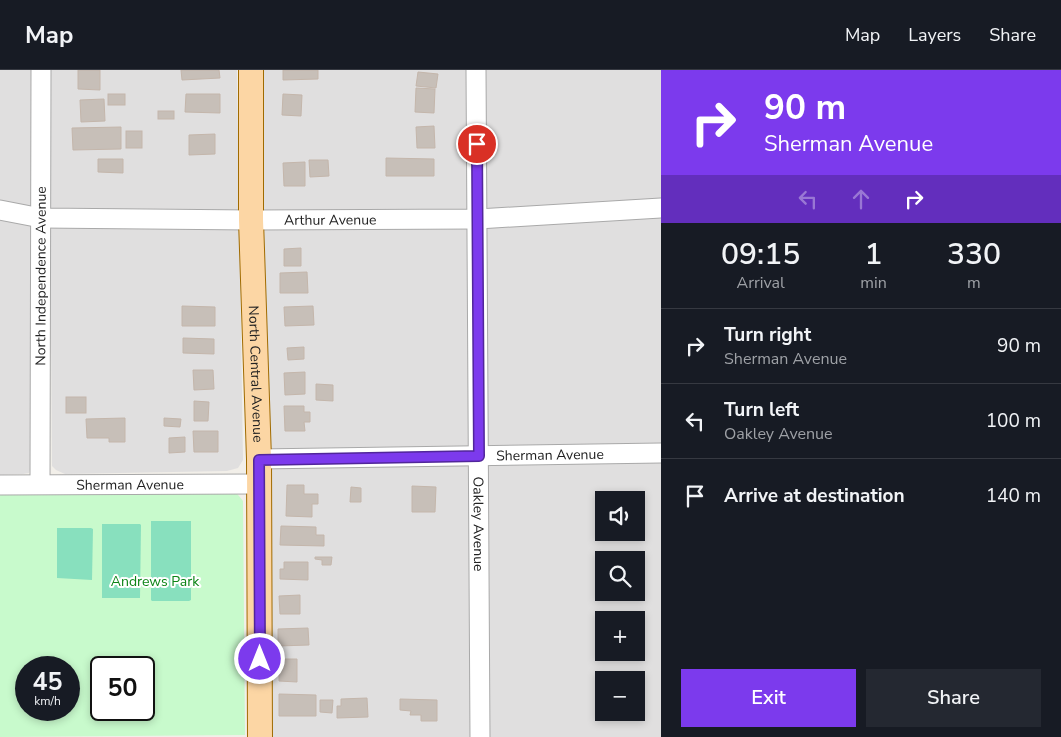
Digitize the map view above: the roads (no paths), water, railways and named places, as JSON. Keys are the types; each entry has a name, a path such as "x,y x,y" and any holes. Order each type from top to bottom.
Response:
{"main road":[{"name":"North Central Avenue","path":"251,70 251,220 259,460 260,737"}],"street":[{"name":"North Independence Avenue","path":"40,484 41,70"},
{"name":"Oakley Avenue","path":"476,70 480,737"},
{"name":"Arthur Avenue","path":"0,210 41,218 251,220 478,219 661,208"},
{"name":"Sherman Avenue","path":"259,460 661,453"},
{"name":"Sherman Avenue","path":"0,485 259,484"}],"park label":[{"name":"Andrews Park","path":"155,581"}]}
